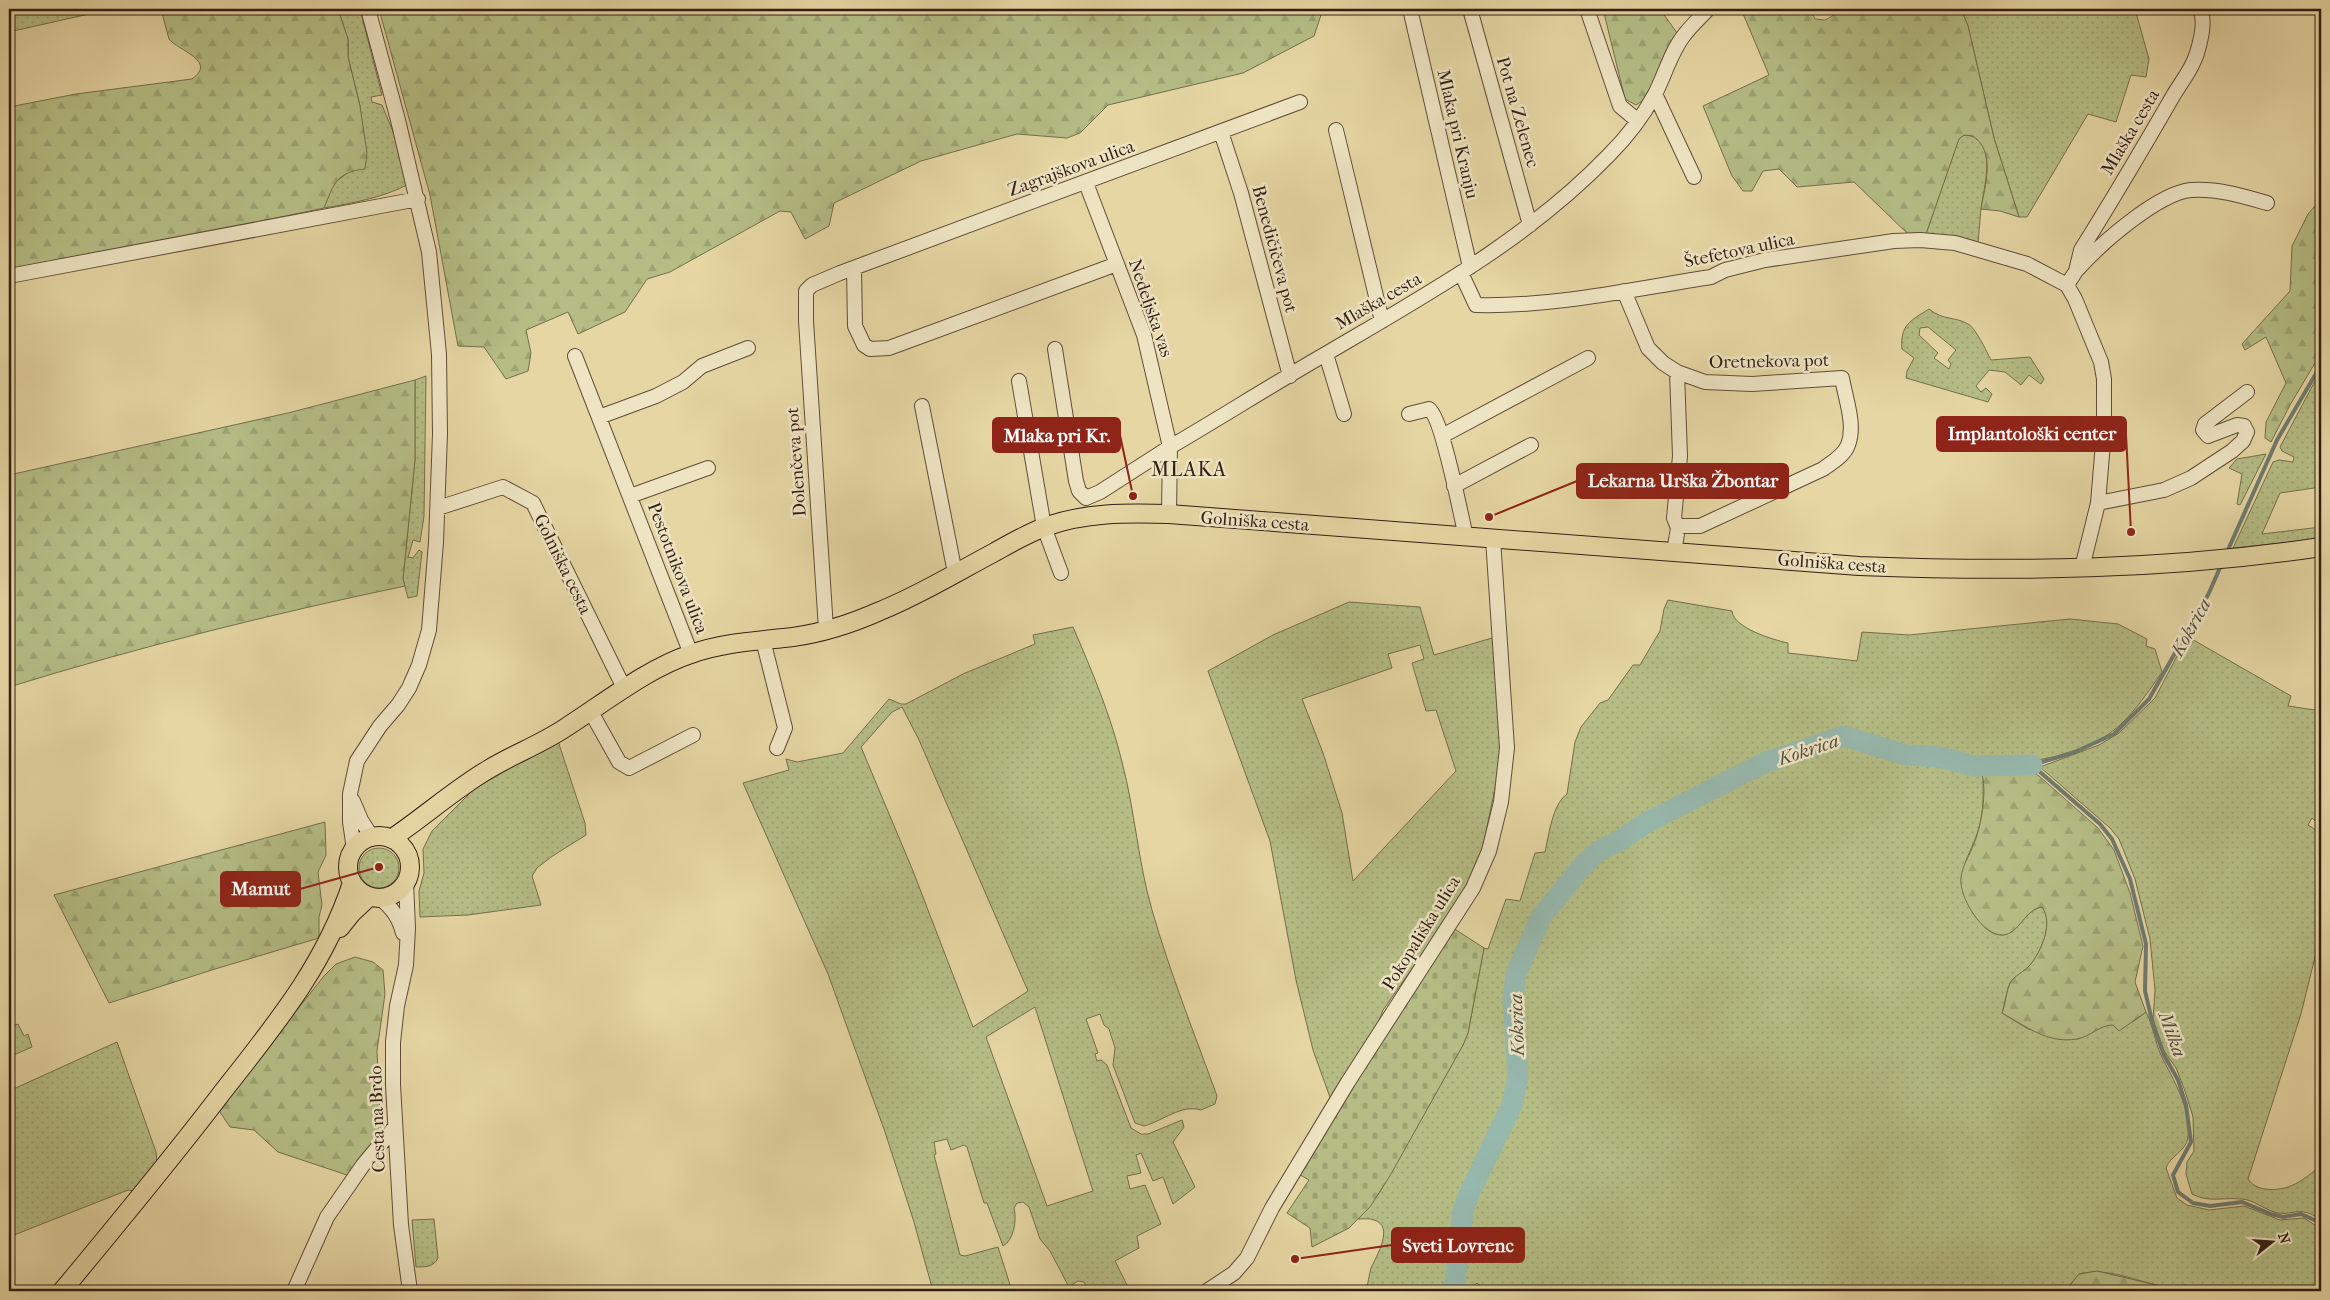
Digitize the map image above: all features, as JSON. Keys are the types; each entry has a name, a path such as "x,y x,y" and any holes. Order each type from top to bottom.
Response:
{"main road":[{"name":"Golniška cesta","path":"433,810 458,788 490,768 558,733 646,676 691,654 763,640 795,636 826,629 879,612 1044,527 1084,516 1103,514 1169,514 1859,566 1950,569 2082,568 2239,558 2321,548"},
{"path":"391,839 433,810"},
{"path":"405,852 433,810"},
{"path":"62,1291 190,1135 286,1011 326,946 352,913 375,898 392,896 406,882 409,862 405,852 391,839 372,837 362,840 354,849 348,865 352,883 360,892 375,898"},
{"path":"326,946 352,883"}],"street":[{"path":"354,849 350,822 350,794 357,761 380,726 405,694 419,665 429,630 438,508 440,434 439,354 429,252 418,199 368,9"},
{"name":"Mlaka pri Kranju","path":"1410,9 1466,270"},
{"name":"Pot na Zelenec","path":"1470,9 1530,224"},
{"path":"1587,9 1620,106 1638,121"},
{"name":"Mlaška cesta","path":"1170,448 1466,270 1530,224 1610,154 1638,121 1655,94 1684,35 1708,9"},
{"name":"Mlaška cesta","path":"2076,271 2080,250 2187,76 2197,54 2205,11"},
{"path":"1655,94 1694,177"},
{"name":"Zagrajškova ulica","path":"806,291 812,285 1300,102"},
{"path":"1336,130 1382,321"},
{"name":"Benedičičeva pot","path":"1221,132 1241,193 1290,376"},
{"name":"Nedeljska vas","path":"1086,183 1144,335 1170,448"},
{"name":"Mlaška cesta","path":"2067,285 2076,271 2090,256 2158,202 2193,190 2233,193 2267,203"},
{"path":"9,276 418,199"},
{"name":"Štefetova ulica","path":"1466,270 1476,305 1541,304 1711,277 1725,270 1765,260 1894,241 1920,240 1955,243 2027,264 2067,285"},
{"path":"854,269 855,326 864,345 878,350 889,348 1117,264"},
{"path":"2067,285 2102,362 2104,431 2098,503 2082,568"},
{"name":"Dolenčeva pot","path":"806,291 806,321 826,629"},
{"name":"Oretnekova pot","path":"1624,291 1648,348 1663,363 1677,372 1705,382 1752,384 1842,378 1850,423 1848,445 1838,458 1823,469 1700,526 1683,526 1678,528"},
{"path":"599,416 656,396 682,382 702,366 748,348"},
{"path":"1055,349 1076,480 1083,497 1090,497 1100,492 1170,448"},
{"path":"1326,354 1344,414"},
{"name":"Pestotnikova ulica","path":"575,356 691,654"},
{"path":"1442,436 1588,358"},
{"path":"1674,552 1678,528 1674,518 1680,456 1677,372"},
{"path":"1019,381 1044,527 1061,573"},
{"path":"2098,503 2164,490 2191,478 2232,451 2243,441 2248,432 2244,426 2237,425 2208,436 2203,430 2205,424 2246,392"},
{"path":"922,406 955,573"},
{"path":"1409,414 1429,409 1434,412 1442,436 1466,537"},
{"path":"1454,486 1530,446"},
{"path":"1169,514 1170,448"},
{"name":"Pestotnikova ulica","path":"630,496 708,468"},
{"name":"Golniška cesta","path":"438,508 503,487 533,503 625,690"},
{"name":"Pokopališka ulica","path":"1207,1291 1234,1273 1247,1258 1272,1208 1348,1082 1473,888 1489,851 1500,802 1507,748 1493,539"},
{"path":"763,640 785,728 777,748"},
{"path":"591,712 619,762 629,768 693,735"},
{"path":"350,794 360,820 372,837"},
{"name":"Cesta na Brdo","path":"406,882 406,965 396,1006 393,1042 394,1128 404,1253 410,1291"},
{"path":"375,898 392,908 399,920 407,946"},
{"path":"294,1291 327,1217 363,1165 394,1128"}],"green space":[{"path":"9,9 111,9 9,32"},
{"path":"161,9 338,9 348,39 348,57 360,106 367,153 365,169 342,176 334,186 324,208 9,273 9,107 76,94 192,79 199,73 198,61 169,39"},
{"path":"338,9 360,9 382,95 371,97 372,102 382,105 396,139 407,185 377,197 324,208 333,184 350,171 360,106 348,57 348,39"},
{"path":"379,9 1323,9 1314,36 1243,73 1108,105 1080,133 1067,138 1017,134 921,161 834,203 829,226 805,239 791,212 780,211 670,272 647,279 625,312 578,334 568,312 526,330 531,353 528,371 506,379 484,347 458,346 430,195"},
{"path":"1603,9 1660,9 1677,33 1650,96 1636,105 1625,99"},
{"path":"1741,9 1810,9 1815,19 1825,20 1845,9 1961,9 1968,26 1994,138 2019,217 2000,211 1981,209 1987,170 1985,151 1973,136 1964,135 1959,139 1926,234 1910,236 1854,182 1797,187 1779,169 1763,171 1752,191 1743,191 1732,176 1703,106 1769,75"},
{"path":"1961,9 2135,9 2149,59 2146,77 2131,75 2116,122 2088,114 2027,217 2019,217 1994,138 1968,26"},
{"path":"1964,135 1975,138 1982,144 1986,153 1986,176 1978,243 1926,234 1959,138"},
{"path":"2321,199 2321,353 2290,405 2271,442 2265,438 2266,422 2286,383 2266,337 2245,350 2242,344 2290,291 2292,246 2308,214"},
{"path":"1929,309 1934,313 1971,326 1991,360 2030,357 2044,379 2041,384 2029,375 2021,385 2005,372 1989,370 1976,386 1981,392 1986,388 1992,394 1988,402 1906,378 1907,371 1914,358 1902,349 1903,334 1908,324","holes":["1928,327 1956,350 1948,360 1951,364 1949,369 1934,358 1938,353 1919,335 1920,328"]},
{"path":"426,376 424,516 420,542 413,540 408,557 413,558 419,550 422,552 417,596 408,598 403,579 415,460 415,380"},
{"path":"2316,379 2321,379 2321,487 2280,493 2262,534 2321,527 2321,539 2233,548 2273,462 2279,460 2293,462 2294,457 2282,451 2280,447"},
{"path":"415,380 415,460 403,579 405,586 206,632 107,658 9,687 9,475 288,413"},
{"path":"2266,454 2240,505 2237,504 2242,474 2229,468 2237,459"},
{"path":"1668,600 1732,611 1734,617 1746,628 1788,643 1788,653 1857,661 1862,632 1909,635 2070,619 2118,624 2147,639 2146,646 2155,649 2162,672 2131,713 2106,736 2073,751 2020,763 1986,764 1957,758 1941,759 1981,771 1983,775 1980,823 1964,866 1963,883 1967,900 1970,908 1982,925 1995,934 2008,934 2036,909 2042,907 2045,914 2047,921 2042,945 2030,965 2010,983 2002,1013 2028,1029 2078,1039 2104,1025 2134,1021 2146,1012 2159,1050 2180,1095 2187,1116 2187,1143 2166,1168 2177,1198 2187,1205 2209,1210 2244,1206 2280,1220 2304,1218 2321,1229 2321,1291 2204,1291 2192,1287 2162,1286 2111,1273 2090,1272 2079,1274 2065,1291 1486,1291 1477,1283 1468,1291 1457,1291 1465,1220 1469,1204 1483,1173 1495,1156 1493,1149 1514,1105 1523,1079 1523,1057 1516,998 1521,980 1535,953 1541,929 1551,909 1588,863 1648,825 1663,819 1665,814 1661,813 1642,819 1611,843 1587,855 1569,873 1533,918 1522,939 1513,967 1508,993 1515,1036 1511,1103 1460,1209 1450,1291 1366,1291 1371,1268 1380,1250 1384,1235 1380,1223 1372,1219 1358,1219 1380,1192 1463,1045 1468,1033 1484,948 1488,949 1506,899 1520,901 1535,853 1545,852 1558,805 1567,794 1575,742 1581,727 1600,703 1608,700 1633,665 1640,665 1660,631 1664,609"},
{"path":"1349,602 1420,607 1434,655 1492,638 1495,648 1501,734 1499,769 1481,856 1463,896 1383,1010 1379,1021 1331,1100 1313,1050 1296,980 1270,841 1208,671 1273,635","holes":["1420,645 1424,659 1412,663 1426,711 1436,710 1456,771 1353,881 1342,813 1323,753 1302,699 1392,668 1388,654"]},
{"path":"1073,627 1094,677 1107,711 1122,762 1143,874 1159,934 1217,1096 1215,1104 1201,1110 1186,1109 1144,1126 1135,1123 1113,1065 1115,1048 1109,1029 1104,1025 1100,1014 1086,1019 1098,1053 1095,1054 1097,1061 1101,1060 1107,1065 1131,1128 1141,1134 1148,1134 1182,1120 1184,1127 1173,1142 1195,1187 1173,1204 1163,1177 1153,1181 1141,1153 1136,1155 1141,1173 1127,1176 1130,1189 1145,1185 1161,1224 1137,1236 1139,1248 1115,1261 1130,1291 1089,1291 1084,1282 1078,1281 1069,1287 1050,1251 1040,1239 1029,1207 1023,1202 1017,1203 1014,1208 1014,1229 1010,1239 1003,1246 987,1203 984,1203 967,1147 964,1145 951,1150 947,1139 934,1142 936,1154 934,1155 960,1255 965,1256 998,1247 1012,1291 933,1291 914,1222 885,1132 828,974 743,783 789,770 786,759 797,762 843,753 889,699 906,704 963,674 1035,644 1033,635","holes":["902,707 919,740 1028,991 973,1027 913,871 861,747 892,712","1035,1007 1093,1191 1047,1206 986,1037"]},
{"path":"2190,638 2291,696 2288,706 2315,710 2317,705 2321,704 2321,826 2312,818 2308,825 2321,833 2321,926 2301,1014 2248,1179 2253,1185 2260,1188 2281,1189 2296,1184 2321,1165 2321,1220 2306,1212 2274,1212 2245,1199 2210,1199 2192,1194 2186,1174 2187,1162 2194,1151 2193,1117 2176,1068 2164,1051 2153,1019 2155,990 2150,939 2135,879 2119,839 2110,828 2040,767 2099,745 2119,733 2155,698 2177,656"},
{"path":"558,741 585,823 586,835 537,868 532,876 541,905 468,915 420,917 419,891 424,873 423,849 432,831 474,789"},
{"path":"2029,770 2039,776 2098,828 2114,850 2130,893 2143,946 2135,982 2146,1012 2119,1031 2113,1025 2099,1029 2082,1038 2056,1039 2037,1033 2002,1013 2010,983 2030,965 2042,945 2047,921 2045,914 2042,907 2036,909 2009,934 1995,934 1987,929 1973,914 1961,886 1961,878 1981,820 1984,788 1981,771"},
{"path":"325,822 326,855 318,872 322,905 319,917 319,938 109,1003 54,895"},
{"path":"379,848 390,851 396,857 399,868 396,879 390,885 379,888 368,885 362,879 359,868 362,857 368,851"},
{"path":"1453,928 1484,948 1468,1033 1463,1045 1391,1174 1370,1207 1349,1228 1312,1247 1310,1228 1287,1213 1309,1180 1297,1173"},
{"path":"355,957 373,962 383,970 385,994 377,1051 381,1138 350,1176 278,1152 254,1130 230,1127 218,1109 324,976 336,964"},
{"path":"18,1024 24,1036 28,1034 32,1047 9,1057 9,1027"},
{"path":"117,1042 156,1152 157,1163 133,1191 128,1190 9,1237 9,1091"},
{"path":"434,1219 438,1258 432,1265 416,1267 412,1220"},
{"path":"2097,1271 2165,1287 2185,1285 2204,1291 2065,1291 2079,1274"}],"waterway":[{"name":"Kokrica","path":"2227,552 2277,440 2321,365"},
{"name":"Milka","path":"2222,563 2209,593 2149,699 2114,734 2075,752 2032,765 2100,824 2112,839 2130,879 2146,944 2145,991 2153,1025 2164,1055 2178,1080 2186,1105 2191,1142 2173,1175 2178,1192 2193,1203 2210,1206 2242,1202 2271,1214 2283,1217 2301,1214 2321,1223"},
{"name":"Kokrica","path":"1454,1291 1463,1211 1470,1192 1512,1105 1518,1077 1513,998 1516,974 1541,917 1584,864 1600,850 1616,843 1646,823 1764,763 1844,736 1906,755 1939,757 1975,766 2032,765"}],"place":[{"name":"Mlaka pri Kr.","path":"1133,496"},
{"name":"Lekarna Urška Žbontar","path":"1489,517"},
{"name":"Implantološki center","path":"2131,532"},
{"name":"Mamut","path":"379,867"},
{"name":"Sveti Lovrenc","path":"1295,1259"}],"district":[{"name":"MLAKA","path":"1189,469"}]}
